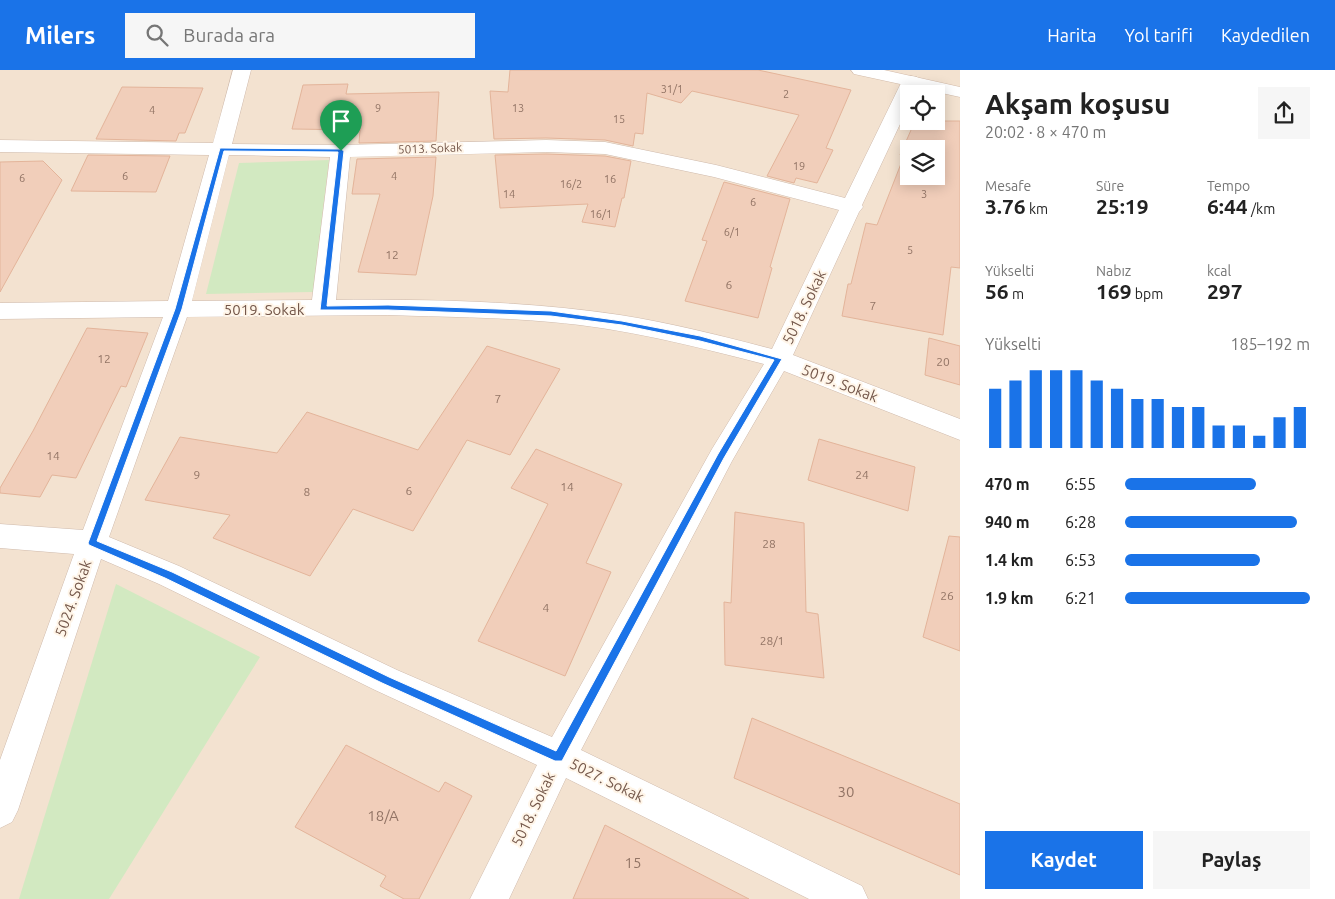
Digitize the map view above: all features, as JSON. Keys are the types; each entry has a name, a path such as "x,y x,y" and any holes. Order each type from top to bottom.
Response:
{"street":[{"name":"5024. Sokak","path":"0,810 92,543 178,309 242,70"},
{"path":"860,70 960,92"},
{"name":"5018. Sokak","path":"489,899 558,757 721,456 779,359 853,207 911,81"},
{"name":"5013. Sokak","path":"0,146 341,151 546,146 605,148 716,171 853,207"},
{"path":"323,308 341,151"},
{"name":"5019. Sokak","path":"0,311 388,307 551,314 622,323 700,338 779,359 960,430"},
{"name":"5027. Sokak","path":"0,536 92,543 168,575 386,680 558,757 849,899"}],"shaded area":[{"path":"0,70 960,70 960,899 0,899"}],"green space":[{"path":"329,160 313,292 206,294 239,163"},
{"path":"116,584 260,657 109,899 19,899"}],"building":[{"path":"510,70 758,70 851,90 826,148 833,150 817,183 796,178 794,183 767,176 799,115 692,91 681,103 647,93 643,134 635,133 633,146 605,140 494,139 490,91 508,92"},
{"path":"348,84 346,94 439,92 436,141 359,143 360,130 292,129 303,85"},
{"path":"122,87 203,88 185,133 179,133 176,141 96,139"},
{"path":"945,121 960,121 960,268 951,267 943,335 842,316 848,284 851,284 866,223 877,225 900,166 900,185 945,185 945,140 907,140 911,130 945,130"},
{"path":"88,155 170,156 156,192 71,191"},
{"path":"495,155 605,156 631,161 624,198 622,198 615,227 582,222 588,204 500,208"},
{"path":"436,157 433,196 416,275 358,272 380,194 352,194 357,159"},
{"path":"43,161 62,180 0,292 0,162"},
{"path":"724,182 790,199 770,267 772,268 758,318 685,301 707,241 702,240"},
{"path":"87,328 148,333 126,387 121,386 76,478 52,475 40,497 0,493 0,488 33,431"},
{"path":"929,338 960,346 960,385 925,375"},
{"path":"487,346 560,369 510,455 467,440 413,531 353,509 310,576 213,538 230,515 145,500 180,437 277,453 307,412 418,450"},
{"path":"819,439 915,467 908,511 808,480"},
{"path":"536,449 622,484 586,563 611,572 565,676 478,641 548,504 511,488"},
{"path":"735,512 804,523 806,612 818,614 824,678 725,665 724,602 731,603"},
{"path":"949,536 960,537 960,651 923,637"},
{"path":"752,718 960,804 960,875 734,778"},
{"path":"346,745 439,792 445,782 472,796 419,899 404,899 380,886 386,876 295,827"},
{"path":"605,825 749,899 573,899"}],"route":[{"path":"222,149 341,151 323,308 388,307 551,314 622,323 700,338 779,359 721,456 558,757 386,680 168,575 92,543 178,309 222,149"}]}
